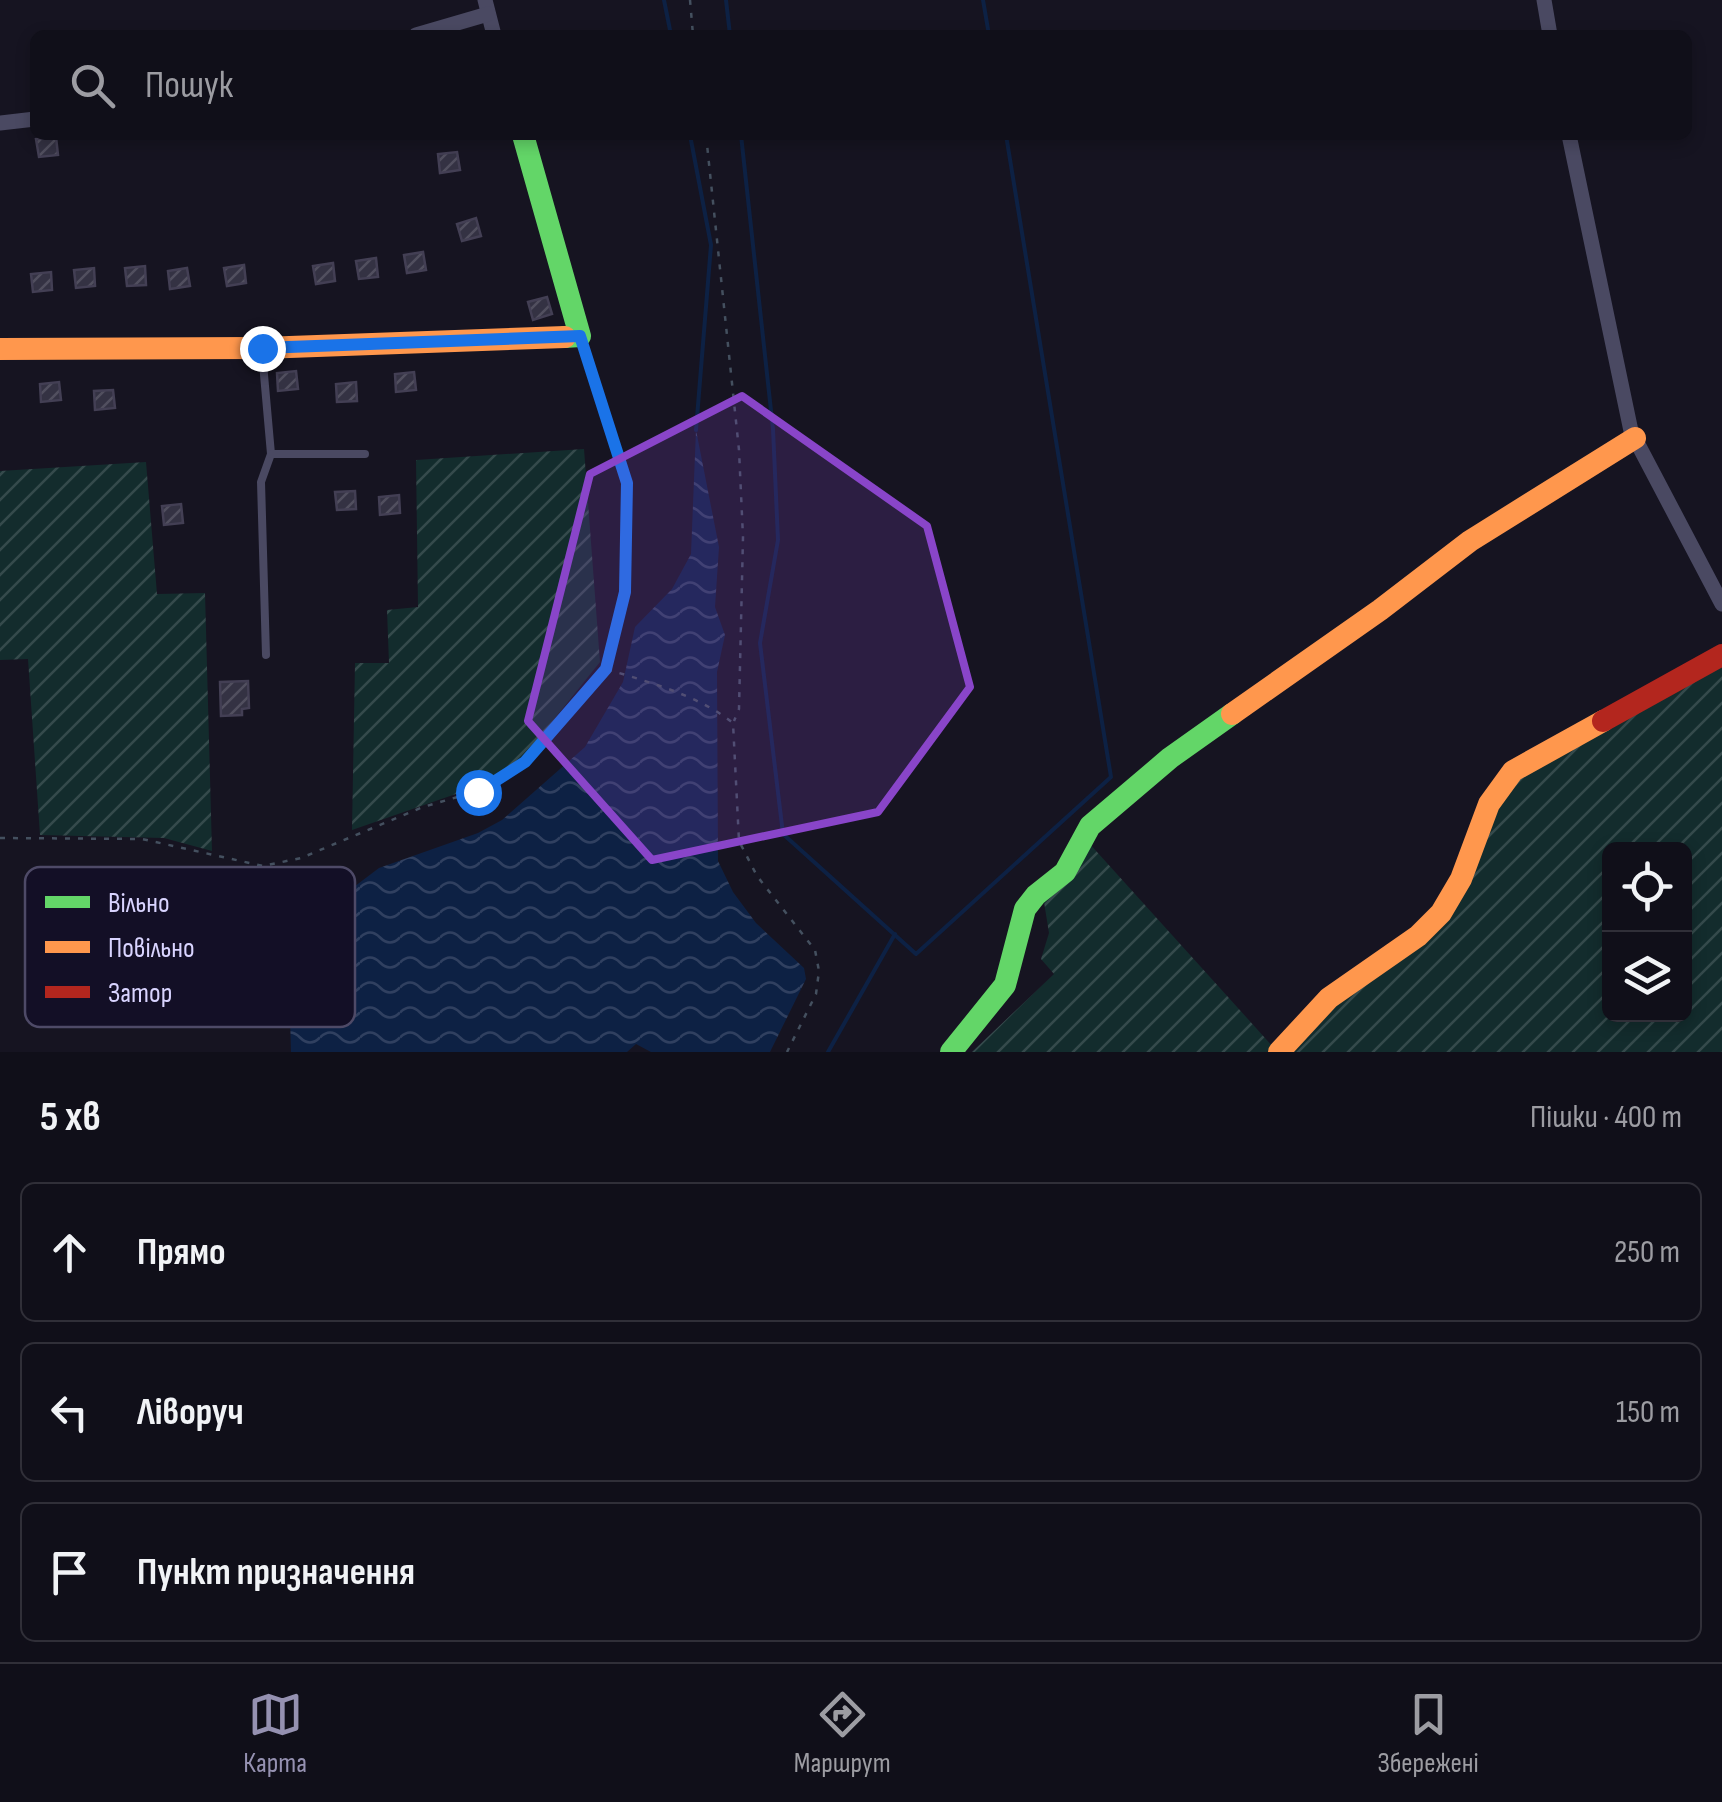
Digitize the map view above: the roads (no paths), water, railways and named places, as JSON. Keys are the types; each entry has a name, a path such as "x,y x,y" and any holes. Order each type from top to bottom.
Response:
{"street":[{"path":"1544,0 1549,30"},
{"path":"429,30 487,7"},
{"path":"0,123 30,120"},
{"path":"0,349 262,348 580,336 524,140"},
{"path":"1570,140 1635,438 1722,604"},
{"path":"951,1052 1005,985 1026,909 1036,895 1065,872 1090,826 1170,758 1380,610 1470,541 1635,438"},
{"path":"1279,1052 1336,991 1425,930 1440,915 1452,898 1483,813 1512,771 1722,655"}],"lane":[{"path":"262,348 270,454 261,482 266,655"},
{"path":"270,454 365,454"}],"water":[{"path":"696,430 719,547 715,607 725,635 717,672 718,861 733,892 756,923 804,968 806,979 770,1052 651,1052 636,1044 627,1052 291,1052 290,1027 355,1027 355,886 379,868 478,833 502,820 585,747 623,682 635,627 672,589 691,554"}],"waterway":[{"path":"664,0 670,30"},
{"path":"726,0 729,30"},
{"path":"983,0 988,30"},
{"path":"691,140 711,245 696,430"},
{"path":"742,140 773,429 778,540 760,643 783,834 916,954 1111,777 1007,140"},
{"path":"828,1052 895,934"}]}
